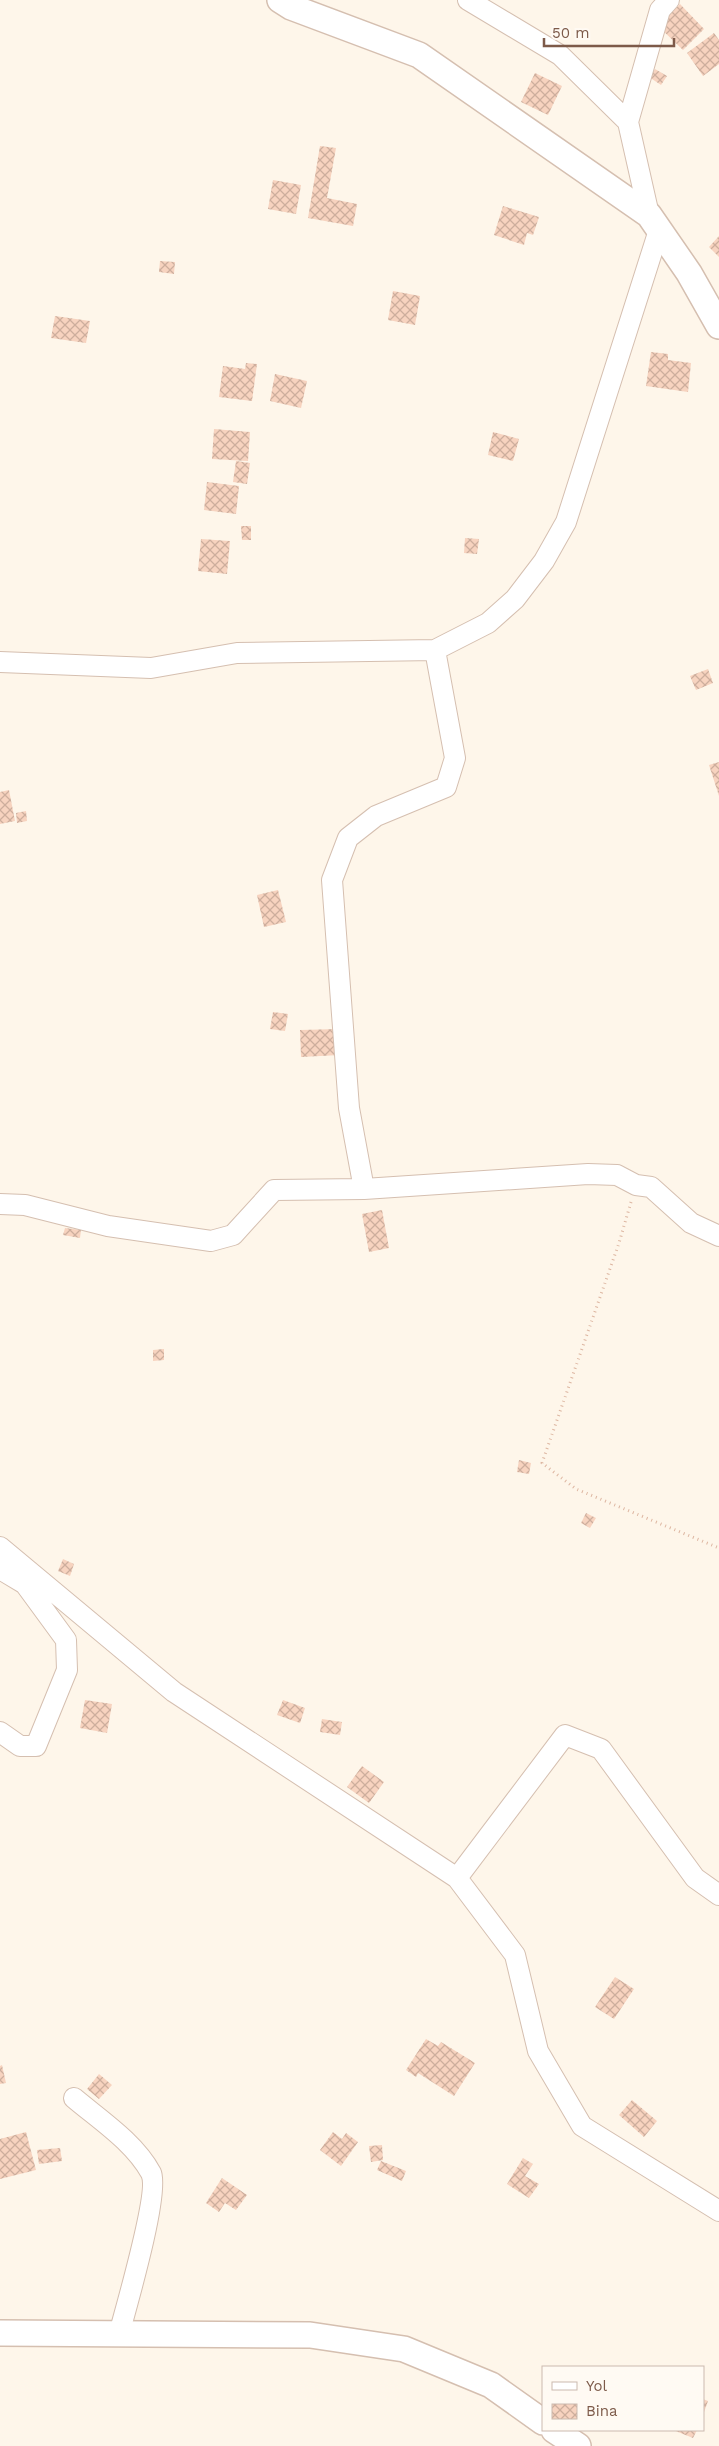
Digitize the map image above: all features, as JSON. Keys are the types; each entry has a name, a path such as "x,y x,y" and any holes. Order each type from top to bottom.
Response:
{"street":[{"path":"280,0 291,7 418,55 654,223 689,273 719,326"},
{"path":"468,0 560,55 628,122"},
{"path":"0,662 151,668 237,653 434,650 488,623 515,599 544,561 566,522 654,223 628,122 660,10 669,0"},
{"path":"364,1189 348,1108 332,880 348,838 376,816 446,786 455,758 434,650"},
{"path":"0,1204 25,1206 108,1226 211,1241 233,1235 274,1190 364,1189 588,1174 617,1175 636,1185 650,1187 691,1223 719,1236"},
{"path":"0,1547 174,1692 457,1878 515,1955 538,2051 582,2126 719,2210"},
{"path":"0,1569 25,1584 66,1640 67,1670 36,1746 20,1746 0,1732"},
{"path":"457,1878 564,1735 601,1749 695,1878 719,1895"},
{"path":"74,2098 135,2150 152,2175 150,2214 119,2334"},
{"path":"0,2333 310,2335 404,2349 491,2385 542,2421"},
{"path":"556,2431 578,2446"}],"path":[{"path":"636,1185 619,1243 542,1462 576,1489 719,1548"}],"building":[{"path":"680,4 704,29 683,50 658,26"},
{"path":"714,33 719,40 719,64 703,76 687,53"},
{"path":"655,69 667,76 661,85 649,77"},
{"path":"535,73 562,86 548,115 521,102"},
{"path":"320,146 336,148 327,198 357,204 353,226 308,218"},
{"path":"273,180 301,185 296,214 268,209"},
{"path":"503,206 539,217 533,235 527,233 524,245 494,235"},
{"path":"719,236 719,257 709,247"},
{"path":"160,261 175,262 174,274 159,272"},
{"path":"393,291 420,296 415,325 388,320"},
{"path":"55,316 90,321 86,343 51,338"},
{"path":"651,352 668,354 668,360 691,363 688,392 646,386"},
{"path":"246,363 257,364 252,401 219,397 223,366 245,369"},
{"path":"275,374 307,381 301,408 270,401"},
{"path":"214,429 250,432 248,461 212,459"},
{"path":"493,432 519,439 513,461 488,455"},
{"path":"236,461 250,463 247,484 233,482"},
{"path":"207,482 239,486 236,514 204,510"},
{"path":"241,526 251,526 251,540 242,540"},
{"path":"465,538 479,539 477,554 464,553"},
{"path":"201,539 230,541 227,574 198,571"},
{"path":"708,669 713,683 696,690 690,676"},
{"path":"719,762 719,796 709,765"},
{"path":"9,790 15,821 0,824 0,792"},
{"path":"26,811 27,821 17,823 16,813"},
{"path":"278,890 286,922 264,927 257,895"},
{"path":"273,1012 288,1014 285,1031 270,1029"},
{"path":"339,1029 340,1055 301,1057 300,1030"},
{"path":"382,1210 389,1248 369,1252 362,1214"},
{"path":"65,1228 81,1230 80,1238 63,1235"},
{"path":"164,1349 164,1360 153,1361 153,1350"},
{"path":"519,1460 531,1463 529,1474 517,1472"},
{"path":"586,1513 596,1518 590,1528 581,1523"},
{"path":"63,1559 74,1564 70,1576 58,1571"},
{"path":"85,1700 112,1704 107,1733 80,1728"},
{"path":"283,1700 305,1708 300,1723 277,1715"},
{"path":"322,1719 342,1722 340,1735 320,1732"},
{"path":"362,1766 384,1782 369,1803 347,1787"},
{"path":"615,1977 634,1989 614,2019 595,2007"},
{"path":"426,2039 438,2046 441,2042 475,2063 454,2096 418,2073 416,2077 406,2070"},
{"path":"2,2065 6,2083 0,2084 0,2066"},
{"path":"99,2074 112,2085 99,2099 87,2089"},
{"path":"632,2100 657,2121 644,2137 619,2115"},
{"path":"26,2132 36,2170 0,2179 0,2139"},
{"path":"333,2132 342,2139 346,2133 358,2142 341,2166 320,2150"},
{"path":"382,2145 383,2160 371,2162 369,2146"},
{"path":"60,2148 62,2161 39,2164 37,2150"},
{"path":"523,2158 533,2164 525,2176 539,2184 529,2198 507,2184"},
{"path":"381,2161 406,2171 402,2181 377,2170"},
{"path":"222,2178 247,2195 236,2210 225,2203 219,2212 206,2203"},
{"path":"704,2399 708,2401 704,2412"},
{"path":"676,2431 696,2431 693,2438"}]}
